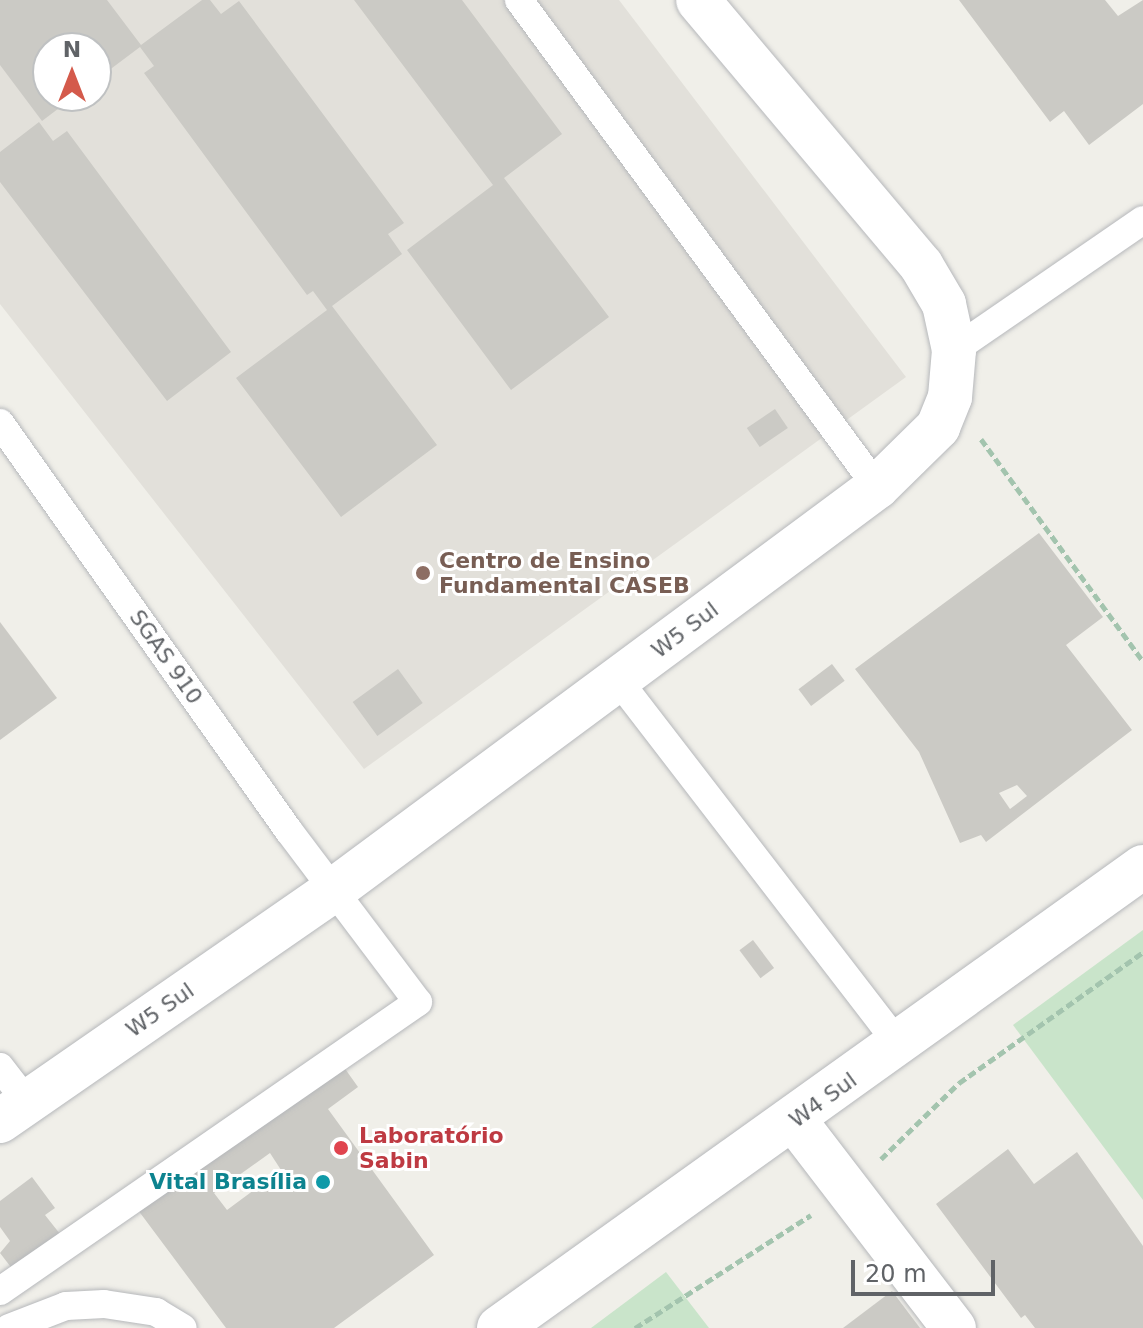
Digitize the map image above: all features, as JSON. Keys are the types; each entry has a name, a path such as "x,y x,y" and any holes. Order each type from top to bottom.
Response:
{"main road":[{"name":"W5 Sul","path":"13,1112 335,889 618,680 877,487 938,427 950,397 954,350 944,304 921,265 698,0"},
{"name":"W4 Sul","path":"499,1328 795,1121 1143,867"},
{"path":"795,1121 954,1328"}],"lane":[{"path":"519,0 877,487"},
{"path":"954,350 1143,220"},
{"name":"SGAS 910","path":"0,423 418,1002 0,1291"},
{"path":"618,680 899,1045"},
{"path":"0,1067 13,1112"},
{"path":"4,1327 66,1306 104,1304 156,1312 183,1328"}],"path":[{"path":"950,397 1143,661"},
{"path":"635,1328 849,1191 959,1083 1143,952"}],"shaded area":[{"name":"Centro de Ensino Fundamental CASEB","path":"0,0 619,0 906,377 364,769 0,304"}],"green space":[{"path":"1143,930 1143,1200 1013,1025"},
{"path":"666,1272 709,1328 591,1328"}],"building":[{"path":"0,0 107,0 141,45 202,0 210,0 221,14 239,1 404,223 388,234 402,254 332,306 437,445 341,517 236,378 327,310 313,291 307,295 144,73 154,66 140,47 112,68 112,32 32,32 32,108 0,65"},
{"path":"354,0 462,0 562,134 504,178 609,317 511,390 407,250 493,185"},
{"path":"959,0 1105,0 1118,16 1143,0 1143,104 1089,145 1064,111 1050,122"},
{"path":"35,112 54,112 42,121"},
{"path":"39,122 53,141 67,131 231,352 167,401 0,182 0,152"},
{"path":"775,409 788,428 760,447 747,428"},
{"path":"1039,533 1103,617 1066,645 1132,730 986,842 981,835 960,843 919,752 855,669","holes":["1017,785 1027,796 1010,809 999,793"]},
{"path":"0,622 57,698 0,740"},
{"path":"832,664 845,681 811,706 798,689"},
{"path":"398,669 423,703 377,736 353,702"},
{"path":"753,940 774,968 760,978 739,950"},
{"name":"Vital Brasília","path":"336,1056 358,1087 328,1109 434,1255 334,1328 226,1328 135,1206","holes":["270,1153 281,1170 227,1210 214,1193"]},
{"path":"1008,1149 1034,1184 1077,1152 1143,1246 1143,1328 1035,1328 1025,1315 1021,1318 936,1204"},
{"path":"32,1177 55,1208 45,1215 64,1239 17,1275 0,1253 10,1241 0,1227 0,1201"},
{"path":"892,1291 920,1328 843,1328"}],"place":[{"name":"Centro de Ensino Fundamental CASEB","path":"423,573"},
{"name":"Laboratório Sabin","path":"341,1148"},
{"name":"Vital Brasília","path":"323,1182"}]}
